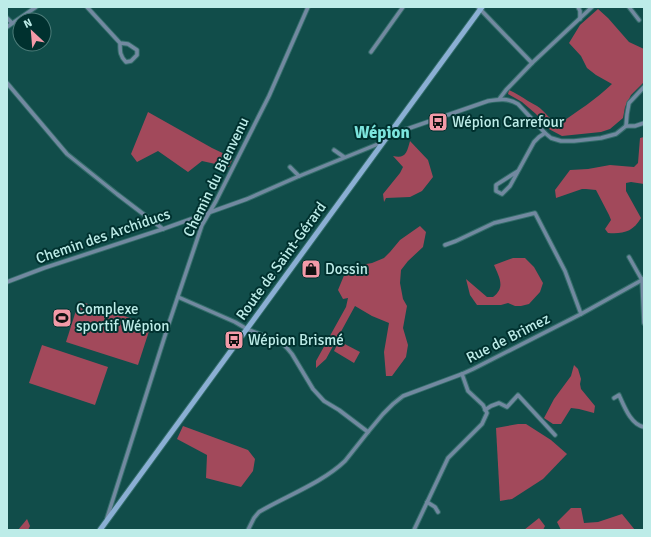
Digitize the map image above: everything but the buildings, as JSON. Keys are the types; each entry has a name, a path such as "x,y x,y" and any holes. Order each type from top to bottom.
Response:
{"main road":[{"name":"Route de Saint-Gérard","path":"100,530 480,8"}],"street":[{"path":"87,7 120,43 128,44 137,50 137,56 131,61 126,62 122,58 120,52 120,43"},
{"name":"Chemin du Bienvenu","path":"106,521 147,390 202,225 216,201 269,96 308,7"},
{"path":"371,52 403,7"},
{"path":"578,7 580,10 580,18"},
{"path":"500,98 532,64 592,7"},
{"path":"629,7 639,20"},
{"path":"480,8 532,64"},
{"path":"7,18 12,24 7,27"},
{"path":"7,84 67,154 163,229"},
{"path":"626,126 629,103 644,88"},
{"path":"393,129 407,129 500,98 518,104 551,138 565,142 591,140 616,134 626,126 635,126 644,123"},
{"path":"518,171 496,185 496,191 502,194 510,186 534,142 545,132"},
{"name":"Chemin des Archiducs","path":"7,282 247,199 384,141"},
{"path":"334,150 344,157"},
{"path":"290,167 299,176"},
{"path":"445,245 494,222 535,213 565,271 581,314"},
{"path":"629,257 643,279 644,323"},
{"name":"Rue de Brimez","path":"485,410 483,405 468,391 462,374 473,370 581,314 643,279"},
{"path":"178,297 235,322 247,329 277,341 287,348 313,389 324,401 339,410 368,432"},
{"path":"248,530 254,518 260,512 326,476 345,461 388,408 403,396 462,374"},
{"path":"414,530 448,458 482,424 487,413 485,410 499,403 507,407 518,395 555,435"},
{"path":"614,398 619,395 630,417 641,427 644,427"},
{"path":"427,502 435,507 438,512"}],"shaded area":[{"path":"598,9 629,42 644,49 644,82 631,95 625,107 623,118 610,129 601,132 562,136 547,128 536,114 522,102 508,94 509,90 543,110 553,121 559,124 593,100 612,84 587,68 581,56 569,43 580,25"},
{"path":"148,112 212,148 233,158 229,167 202,161 188,172 158,151 137,162 131,154"},
{"path":"644,137 644,184 631,182 626,183 626,191 641,218 631,229 618,233 608,233 605,229 611,220 596,190 582,189 556,198 555,190 570,170 588,169 610,165 634,167 638,163 640,138"},
{"path":"410,141 428,160 433,177 422,191 410,197 386,198 384,202 383,194 403,167 393,156 397,157 405,154"},
{"path":"420,226 426,232 423,247 401,270 400,283 403,299 407,306 403,328 408,345 406,357 392,376 386,376 384,352 389,323 372,316 355,306 326,359 316,368 316,361 346,307 348,298 343,299 338,290 345,273 333,270 372,263 384,258 400,240"},
{"path":"513,258 525,258 534,267 543,283 540,292 529,304 521,306 515,306 508,303 501,305 477,305 470,295 466,279 487,297 493,297 497,293 500,286 499,278 494,265"},
{"path":"79,301 151,325 138,365 66,342"},
{"path":"339,341 360,352 354,363 334,351"},
{"path":"42,345 108,367 95,405 29,383"},
{"path":"574,365 578,369 581,379 581,389 595,406 594,413 571,408 561,424 553,424 544,418 554,399 571,376"},
{"path":"526,424 551,440 567,454 543,479 512,499 500,501 496,428"},
{"path":"183,426 248,450 255,459 253,471 241,487 206,478 207,455 177,439"},
{"path":"571,508 581,508 584,523 598,522 622,514 635,530 561,530 557,522"},
{"path":"539,518 545,526 543,530 524,530"},
{"path":"27,519 30,526 28,530 18,530"}],"place":[{"name":"Wépion Carrefour","path":"438,122"},
{"name":"Dossin","path":"311,269"},
{"name":"Complexe sportif Wépion","path":"62,318"},
{"name":"Wépion Brismé","path":"234,340"}],"district":[{"name":"Wépion","path":"382,132"}]}
